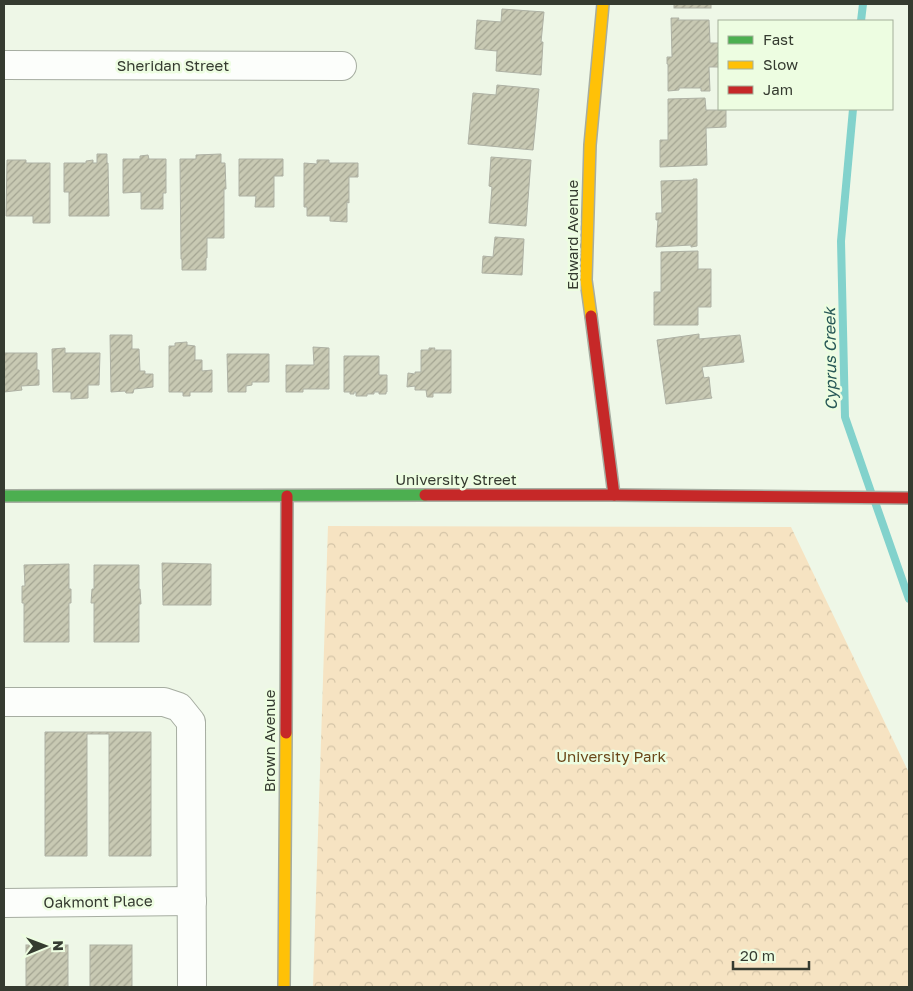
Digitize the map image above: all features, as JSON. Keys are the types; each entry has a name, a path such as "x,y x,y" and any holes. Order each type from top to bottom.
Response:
{"street":[{"name":"Edward Avenue","path":"603,4 590,144 586,280 614,495"},
{"name":"Sheridan Street","path":"4,65 342,66"},
{"name":"University Street","path":"4,496 614,495 909,498"},
{"name":"Brown Avenue","path":"284,987 287,496"},
{"path":"4,702 164,702 179,707 191,722 192,987"},
{"name":"Oakmont Place","path":"4,904 192,901"}],"green space":[{"name":"University Park","path":"328,526 791,527 909,773 909,987 313,987"}],"building":[{"path":"674,4 711,4 711,8 674,8"},
{"path":"502,9 544,12 541,42 543,42 541,75 496,71 497,51 475,49 477,20 501,22"},
{"path":"671,18 679,18 678,20 709,20 710,43 718,43 718,67 709,67 710,91 701,91 701,88 679,88 679,90 668,91 667,57 672,57"},
{"path":"497,85 539,89 533,150 468,144 473,93 496,95"},
{"path":"705,98 706,110 726,110 726,127 706,128 707,165 660,167 660,140 668,140 668,99"},
{"path":"97,154 107,154 109,216 69,216 69,192 64,192 64,163 86,163 86,161 93,160 93,163 97,163"},
{"path":"221,154 221,163 225,163 226,189 224,189 224,238 207,238 206,270 182,270 180,159 196,159 196,155"},
{"path":"148,155 149,159 166,159 166,193 163,193 163,209 141,209 141,192 123,193 123,159 140,159 140,156"},
{"path":"491,157 531,160 526,226 489,223 492,187 489,186"},
{"path":"239,159 283,159 283,176 274,176 274,207 255,207 256,196 239,196"},
{"path":"7,160 26,160 26,163 50,163 50,223 33,223 33,216 6,216"},
{"path":"317,160 329,160 329,163 358,163 358,177 349,177 347,222 330,221 330,216 307,216 307,207 304,207 304,163 317,164"},
{"path":"697,179 697,246 656,247 658,220 656,220 656,213 662,213 661,181"},
{"path":"495,237 524,239 522,275 482,273 483,256 493,257"},
{"path":"698,251 698,269 711,269 711,307 698,307 698,325 654,325 654,292 661,292 661,252"},
{"path":"699,334 699,339 740,335 744,362 702,367 704,378 709,377 712,398 666,404 657,340"},
{"path":"110,335 132,335 132,349 139,349 140,371 145,371 145,374 153,374 153,387 134,389 133,393 126,393 125,391 111,392"},
{"path":"187,342 187,345 195,346 195,360 202,360 202,371 212,370 212,392 190,392 190,396 183,396 183,392 169,392 169,346 175,346 175,343"},
{"path":"313,347 329,348 329,389 303,389 303,392 286,392 286,365 314,365"},
{"path":"65,348 65,353 100,353 99,385 88,385 88,398 71,399 71,392 53,392 52,349"},
{"path":"429,348 435,348 434,350 451,350 451,393 433,393 433,397 427,397 426,390 415,390 415,386 407,387 408,373 415,374 415,372 421,372 421,350 429,350"},
{"path":"4,353 37,353 39,385 21,386 22,390 4,392"},
{"path":"227,354 269,354 269,382 252,382 252,385 246,386 246,392 228,392"},
{"path":"344,356 379,356 379,375 387,375 386,394 374,392 374,394 367,394 367,396 356,396 356,392 350,394 350,392 344,392"},
{"path":"162,563 211,564 211,605 163,605"},
{"path":"69,564 71,603 69,603 69,642 24,642 22,586 25,586 24,565"},
{"path":"94,565 139,565 141,604 139,604 139,642 94,642 94,603 91,603 92,589 94,589"},
{"path":"45,732 151,732 151,856 109,856 109,734 87,734 87,856 45,856"},
{"path":"26,945 68,945 68,987 26,987"},
{"path":"90,945 132,945 132,987 90,987"}],"waterway":[{"name":"Cyprus Creek","path":"861,20 863,4"},
{"name":"Cyprus Creek","path":"853,110 841,241 845,417 871,492"},
{"name":"Cyprus Creek","path":"875,502 909,599"}],"traffic: fast":[{"path":"4,496 425,495"}],"traffic: slow":[{"path":"591,316 586,280 590,145 603,4"},
{"path":"284,987 286,733"}],"traffic: jam":[{"path":"591,316 614,495"},
{"path":"425,495 909,498"},
{"path":"286,733 287,496"}]}
